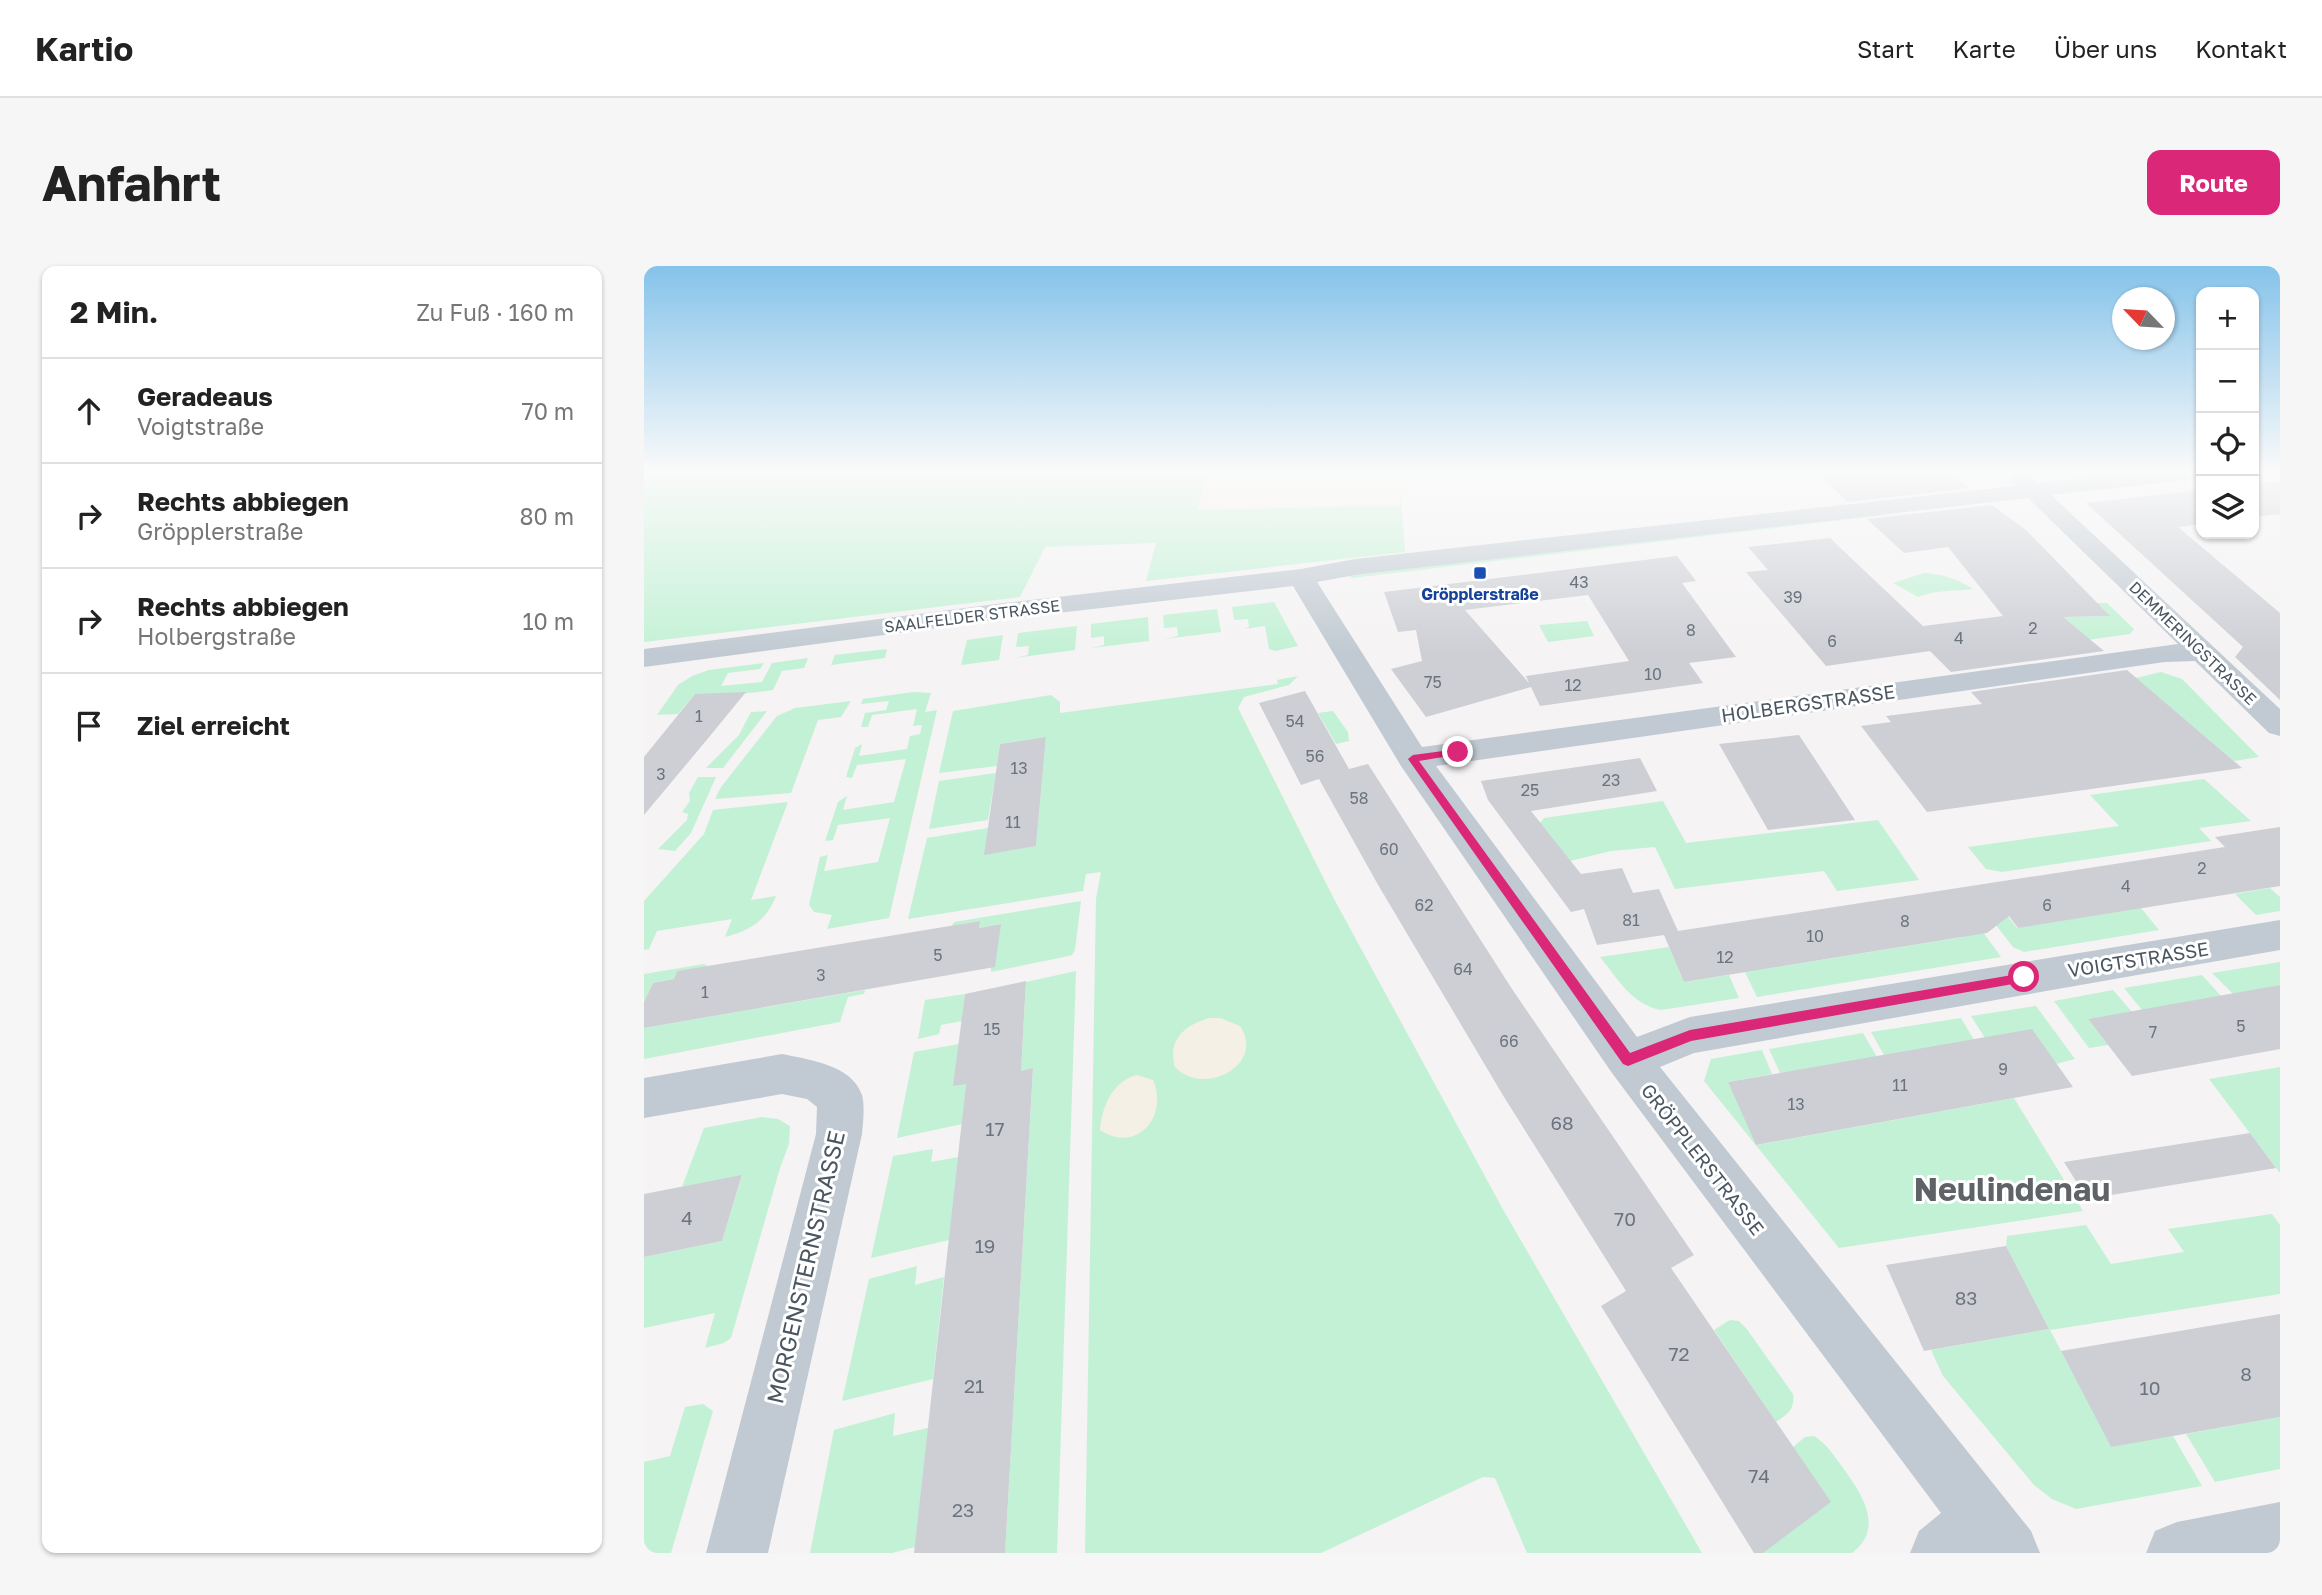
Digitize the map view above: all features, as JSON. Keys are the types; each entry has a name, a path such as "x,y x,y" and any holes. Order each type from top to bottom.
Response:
{"street":[{"name":"SAALFELDER STRASSE","path":"650,663 977,615 1301,577 1357,583 1778,533"},
{"name":"DEMMERINGSTRASSE","path":"2077,533 2280,726"},
{"name":"GRÖPPLERSTRASSE","path":"1301,577 1413,759 1977,1542"},
{"name":"HOLBERGSTRASSE","path":"1413,759 2165,653 2203,652"},
{"name":"VOIGTSTRASSE","path":"1628,1060 1690,1035 2280,935"},
{"name":"MORGENSTERNSTRASSE","path":"644,1098 782,1074 819,1082 840,1098 839,1134 737,1553"},
{"path":"2178,1553 2280,1532"}],"green space":[{"path":"644,533 1404,533 1405,552 1146,581 1156,543 1045,547 1020,597 644,642"},
{"path":"1706,533 1734,533 1352,578 1349,576"},
{"path":"1924,573 1950,578 1973,589 1918,597 1893,583"},
{"path":"1274,602 1298,646 1275,651 1269,649 1265,626 1244,629 1249,627 1248,619 1234,620 1232,607"},
{"path":"2097,603 2107,603 2134,629 2130,634 2058,644 2063,617 2109,616"},
{"path":"1217,609 1221,632 1164,639 1178,636 1177,627 1164,628 1163,615"},
{"path":"1148,617 1149,641 1091,648 1104,645 1104,636 1091,638 1091,624"},
{"path":"1587,621 1594,636 1548,642 1539,625"},
{"path":"1077,626 1075,650 1015,658 1028,655 1029,646 1016,647 1018,633"},
{"path":"1003,635 999,660 961,665 967,640"},
{"path":"887,649 885,658 831,665 835,655"},
{"path":"808,658 804,668 782,671 773,690 741,694 695,694 678,714 657,715 678,685 692,676 709,670 764,663 760,669 728,673 721,686 762,682 772,663"},
{"path":"2161,672 2182,679 2259,757 2234,761 2136,678"},
{"path":"1298,676 1289,685 1244,697 1238,708 1334,899 1505,1213 1702,1553 1527,1553 1495,1478 1483,1477 1321,1553 1085,1553 1096,899 1101,872 1086,874 1083,891 908,919 927,838 988,828 985,854 1036,846 1046,737 1000,744 997,766 939,773 953,711 1051,695 1060,702 1060,713 1278,684 1277,680"},
{"path":"913,692 931,693 925,712 937,710 889,918 827,929 832,915 814,912 809,905 820,857 828,855 824,871 878,862 890,818 838,825 833,840 825,841 838,802 847,796 843,810 894,802 906,759 857,765 852,778 846,777 855,748 862,744 859,756 907,749 910,736 920,734 922,725 913,726 917,709 872,715 868,727 861,727 865,713 886,710 889,701 861,704 863,699"},
{"path":"851,701 841,717 818,720 791,793 715,799 721,787 777,716 795,708"},
{"path":"767,711 723,768 706,768 739,735 751,712"},
{"path":"1333,711 1348,732 1349,741 1336,744 1318,713"},
{"path":"996,773 988,820 929,829 939,781"},
{"path":"698,777 716,777 691,833 675,851 658,849 687,820 688,814 682,812 690,801 689,793"},
{"path":"2204,779 2251,821 2199,828 2211,841 2002,872 1986,869 1968,847 2119,826 2090,795"},
{"path":"1663,801 1686,843 1878,820 1919,880 1837,891 1824,871 1675,889 1655,847 1611,851 1570,861 1540,823 1544,818"},
{"path":"788,802 751,900 776,896 768,912 750,928 725,937 732,919 657,931 649,949 644,950 644,901 704,834 713,810"},
{"path":"2270,888 2280,897 2280,911 2256,915 2235,894"},
{"path":"1991,895 2017,928 2141,908 2159,930 2024,952 2013,947 1974,897"},
{"path":"1959,899 2001,957 1757,997 1745,972 1964,937"},
{"path":"1081,901 1075,950 1072,955 1064,957 991,972 991,967 995,966 1000,924 979,928 979,921 962,924 961,930 949,932 954,922"},
{"path":"1669,947 1684,982 1729,975 1739,998 1661,1010 1633,996 1600,957"},
{"path":"2280,962 2280,985 2233,994 2212,973"},
{"path":"704,964 709,967 677,971 674,979 653,983 644,1002 644,974"},
{"path":"1076,971 1057,1553 1005,1553 1033,1069 1021,1071 1026,982"},
{"path":"2202,975 2221,996 2142,1010 2124,988"},
{"path":"865,990 864,994 848,997 840,1022 644,1059 644,1028"},
{"path":"2113,990 2132,1012 2088,1019 2108,1045 2089,1048 2054,1001"},
{"path":"965,994 962,1021 941,1025 939,1034 918,1039 925,1000"},
{"path":"2036,1006 2075,1059 2056,1064 1985,1038 1971,1016"},
{"path":"1961,1018 1974,1040 1884,1055 1871,1032"},
{"path":"1863,1033 1877,1057 1780,1073 1769,1049"},
{"path":"959,1044 966,1084 962,1124 897,1138 914,1052"},
{"path":"1762,1050 1772,1074 1728,1082 1757,1145 2014,1098 2083,1211 1839,1248 1704,1081 1711,1059"},
{"path":"2280,1067 2280,1173 2209,1079"},
{"path":"762,1117 778,1119 790,1126 789,1144 731,1338 724,1343 705,1348 715,1313 644,1328 644,1257 722,1241 742,1176 682,1187 704,1128"},
{"path":"933,1149 931,1162 958,1157 949,1240 871,1258 893,1156"},
{"path":"2272,1214 2280,1225 2280,1294 2050,1330 2111,1446 2173,1436 2202,1486 2076,1509 2052,1499 2034,1485 1943,1376 1931,1350 2049,1329 2006,1246 2007,1236 2086,1225 2111,1264 2184,1252 2168,1229"},
{"path":"917,1266 915,1285 944,1277 933,1379 842,1401 869,1279"},
{"path":"1730,1320 1739,1321 1746,1328 1793,1394 1790,1411 1776,1422 1714,1330"},
{"path":"703,1404 713,1411 671,1553 644,1553 644,1462 670,1456 685,1407"},
{"path":"895,1413 893,1436 928,1428 915,1547 892,1553 810,1553 834,1430"},
{"path":"2280,1417 2280,1469 2215,1482 2186,1434"},
{"path":"1814,1436 1830,1450 1857,1489 1867,1511 1867,1533 1852,1553 1763,1553 1793,1447 1805,1437"}],"sand":[{"path":"1209,1018 1220,1018 1240,1026 1246,1040 1245,1053 1239,1064 1216,1078 1187,1076 1175,1067 1173,1057 1176,1041 1186,1029"},
{"path":"1137,1075 1153,1080 1157,1107 1153,1118 1146,1128 1126,1138 1100,1130 1103,1112 1110,1096 1121,1083"}],"building":[{"path":"1882,533 2029,533 2110,616 2063,617 2104,651 1951,672 1930,651 1826,666 1746,572 1768,570 1748,547 1830,538 1923,626 2003,616 1948,547 1904,553"},
{"path":"2119,533 2185,533 2280,613 2280,700 2235,657 2243,647"},
{"path":"1677,556 1696,581 1682,583 1736,657 1689,663 1703,683 1540,706 1531,687 1426,717 1391,669 1422,661 1416,630 1398,632 1384,592","holes":["1588,595 1629,661 1526,676 1529,683 1465,610"]},
{"path":"2127,670 2242,768 1927,812 1861,726 1891,722 1886,716 1982,704 1971,692"},
{"path":"1305,691 1349,769 1368,764 1512,989 1694,1255 1671,1268 1831,1502 1763,1553 1754,1553 1601,1306 1626,1291 1504,1097 1377,883 1319,779 1301,785 1259,703"},
{"path":"746,692 644,815 644,757 695,694"},
{"path":"1799,735 1855,820 1768,830 1719,744"},
{"path":"1046,737 1036,846 984,855 1000,744"},
{"path":"1640,758 1657,791 1531,811 1581,874 1622,868 1633,893 1659,889 1678,931 2225,847 2215,837 2280,827 2280,886 2018,928 2009,916 1987,933 1684,982 1664,935 1597,945 1584,909 1571,912 1488,800 1481,781"},
{"path":"980,921 979,928 1001,924 995,967 644,1028 644,1002 653,983 674,979 677,971"},
{"path":"1026,981 1021,1071 1033,1068 1005,1553 914,1553 966,1084 953,1086 965,994"},
{"path":"2280,985 2280,1049 2132,1076 2088,1019"},
{"path":"2032,1029 2073,1087 1756,1145 1728,1082"},
{"path":"2250,1133 2276,1168 2087,1199 2064,1162"},
{"path":"742,1175 722,1241 644,1257 644,1194"},
{"path":"2006,1246 2049,1329 1924,1351 1886,1265"},
{"path":"2280,1314 2280,1417 2111,1447 2061,1351"}],"place":[{"name":"Gröpplerstraße","path":"1480,573"}],"district":[{"name":"Neulindenau","path":"2012,1189"}],"route":[{"path":"1458,752 1413,759 1628,1060 1690,1035 2024,977"}]}
